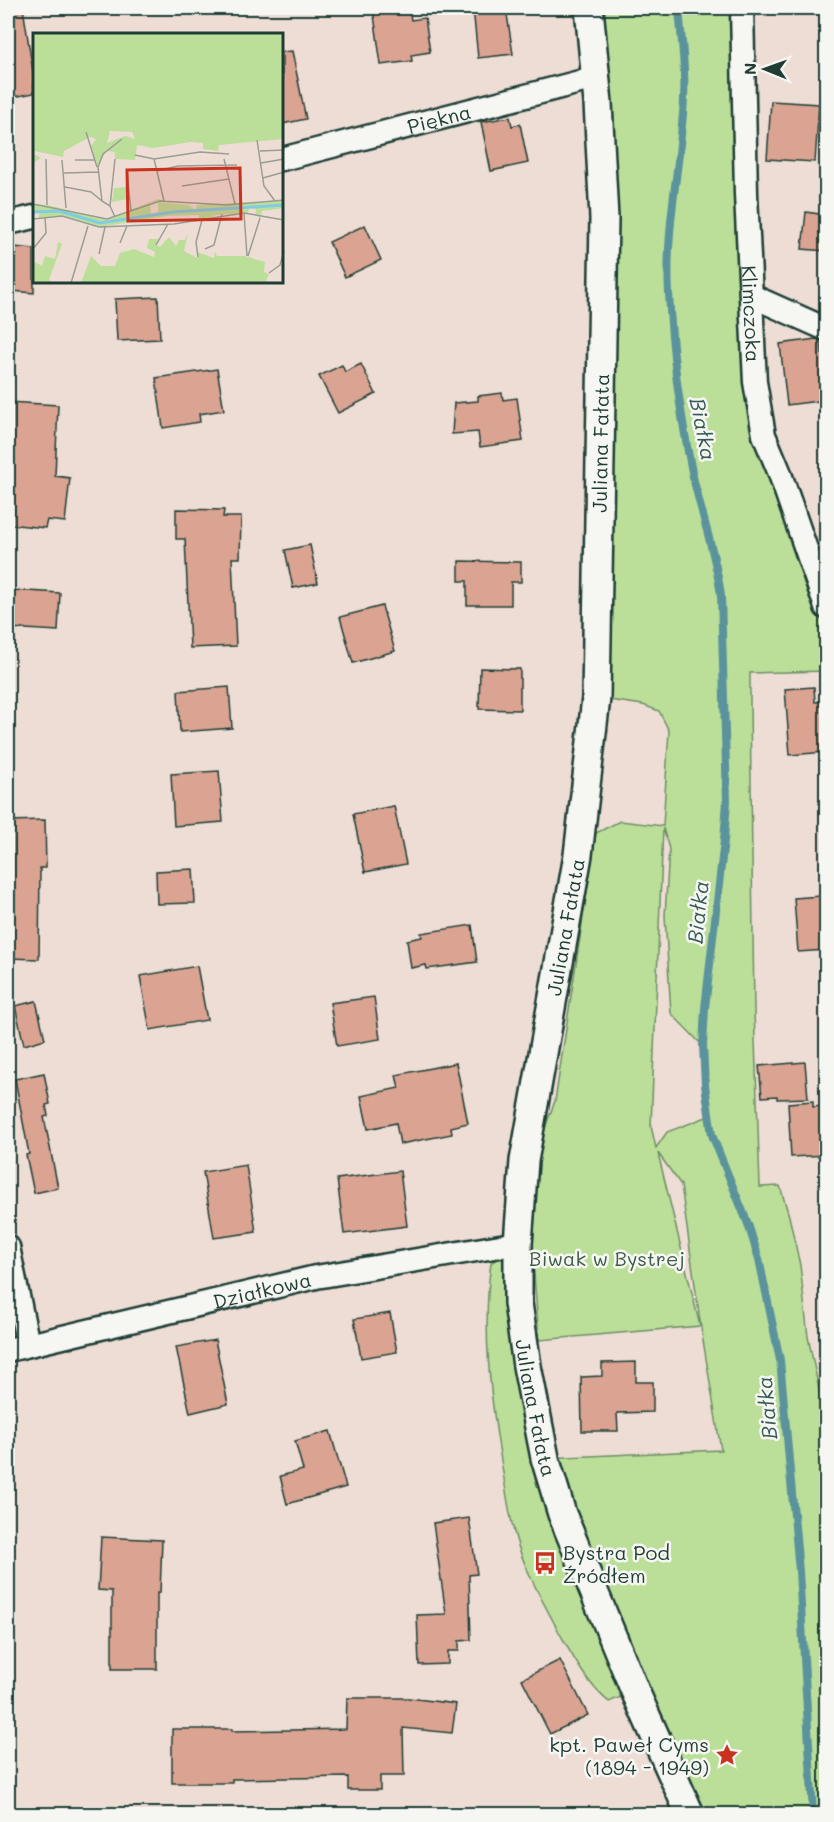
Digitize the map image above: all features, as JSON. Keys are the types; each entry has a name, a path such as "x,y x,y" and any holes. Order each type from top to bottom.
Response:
{"street":[{"name":"Juliana Fałata","path":"589,8 604,218 596,698 578,855 524,1161 518,1243 518,1303 527,1366 545,1458 574,1546 690,1815"},
{"name":"Klimczoka","path":"742,8 746,194 755,382 764,435 779,471 826,607"},
{"name":"Piękna","path":"284,158 595,78"},
{"path":"8,223 33,217"},
{"path":"752,296 826,329"},
{"name":"Działkowa","path":"18,1348 316,1277 518,1243"},
{"path":"8,1247 18,1348"}],"green space":[{"name":"Biwak w Bystrej","path":"589,8 742,8 755,382 826,607 826,671 750,673 750,704 754,1011 760,1187 780,1186 789,1216 800,1265 808,1337 826,1423 826,1716 823,1757 826,1814 689,1814 635,1691 609,1702 587,1679 575,1660 528,1571 510,1514 488,1362 487,1312 491,1263 518,1243 545,1458 721,1450 681,1185 658,1153 700,1326 539,1340 533,1260 536,1151 555,1101 596,833 620,821 663,826 669,731 659,711 643,705 596,698","holes":["663,828 669,849 665,916 671,1013 703,1046 709,1116 667,1132 656,1148 651,1126"]}],"building":[{"path":"8,8 23,8 33,72 33,93 8,98"},
{"path":"373,8 409,8 411,20 425,18 430,52 411,55 412,61 381,65"},
{"path":"473,8 506,8 513,54 478,58"},
{"path":"292,51 306,119 284,124 284,52"},
{"path":"771,101 819,104 815,162 767,159"},
{"path":"510,117 512,126 520,124 528,163 491,171 481,122"},
{"path":"806,212 826,215 826,251 802,249"},
{"path":"365,225 381,260 345,277 329,242"},
{"path":"14,247 33,249 34,293 12,291"},
{"path":"158,297 160,339 117,341 115,299"},
{"path":"816,339 821,341 822,354 826,354 826,400 787,405 780,344"},
{"path":"361,364 376,394 338,413 319,376 342,365 345,372"},
{"path":"217,369 224,410 199,414 200,422 163,428 156,378"},
{"path":"502,393 503,400 517,398 523,441 480,447 478,432 452,434 454,403 478,401 478,396"},
{"path":"8,402 58,405 55,476 70,478 65,522 47,520 45,528 8,524"},
{"path":"176,509 224,510 223,517 241,517 240,558 232,558 236,646 190,648 185,539 176,539"},
{"path":"310,545 318,583 293,588 285,550"},
{"path":"459,561 521,562 521,582 511,582 511,605 467,605 467,581 459,581"},
{"path":"11,590 60,593 58,631 9,628"},
{"path":"382,606 395,651 353,663 340,617"},
{"path":"480,668 520,669 520,710 479,709"},
{"path":"229,687 232,728 180,732 178,691"},
{"path":"814,687 815,702 826,701 826,752 790,755 785,689"},
{"path":"219,771 223,822 174,826 171,774"},
{"path":"394,806 406,864 365,872 353,814"},
{"path":"45,820 46,868 40,868 39,959 8,958 8,821"},
{"path":"193,869 195,903 157,904 156,871"},
{"path":"821,896 822,908 826,908 826,950 798,952 794,898"},
{"path":"472,925 477,962 427,969 426,965 411,968 407,940 422,937 421,933"},
{"path":"197,966 207,1020 150,1030 140,976"},
{"path":"374,997 380,1039 337,1046 330,1003"},
{"path":"36,1001 45,1039 24,1045 15,1006"},
{"path":"805,1062 808,1098 762,1097 759,1066"},
{"path":"456,1063 468,1123 451,1127 452,1134 400,1144 396,1123 368,1129 361,1096 399,1088 396,1075"},
{"path":"44,1073 50,1104 46,1105 48,1116 44,1117 58,1188 34,1193 15,1079"},
{"path":"813,1101 813,1107 823,1106 823,1110 826,1110 826,1155 791,1157 788,1103"},
{"path":"246,1165 256,1232 214,1238 203,1172"},
{"path":"400,1171 407,1226 344,1234 337,1179"},
{"path":"390,1313 397,1352 361,1358 354,1319"},
{"path":"215,1340 228,1404 190,1413 176,1347"},
{"path":"636,1362 636,1382 653,1382 653,1412 617,1413 618,1431 582,1431 581,1377 602,1376 602,1363"},
{"path":"330,1431 346,1487 287,1504 280,1476 303,1470 295,1441"},
{"path":"469,1518 477,1574 469,1575 471,1640 459,1641 459,1651 448,1651 448,1664 419,1665 417,1615 446,1614 433,1523"},
{"path":"101,1537 162,1540 160,1593 157,1593 157,1669 112,1669 112,1591 98,1590"},
{"path":"560,1660 588,1715 550,1734 522,1679"},
{"path":"347,1698 409,1698 456,1704 452,1733 403,1728 404,1776 380,1776 380,1790 348,1790 348,1777 232,1779 232,1783 172,1783 172,1729 232,1729 232,1731 346,1729"}],"waterway":[{"name":"Białka","path":"679,8 684,87 669,244 670,315 677,383 688,450 716,565 721,596 727,801 705,1008 703,1046 705,1085 712,1135 748,1224 759,1259 780,1360 799,1571 813,1814"}],"place":[{"name":"Bystra Pod Źródłem","path":"545,1563"},
{"name":"kpt. Paweł Cyms (1894 - 1949)","path":"727,1755"}]}
